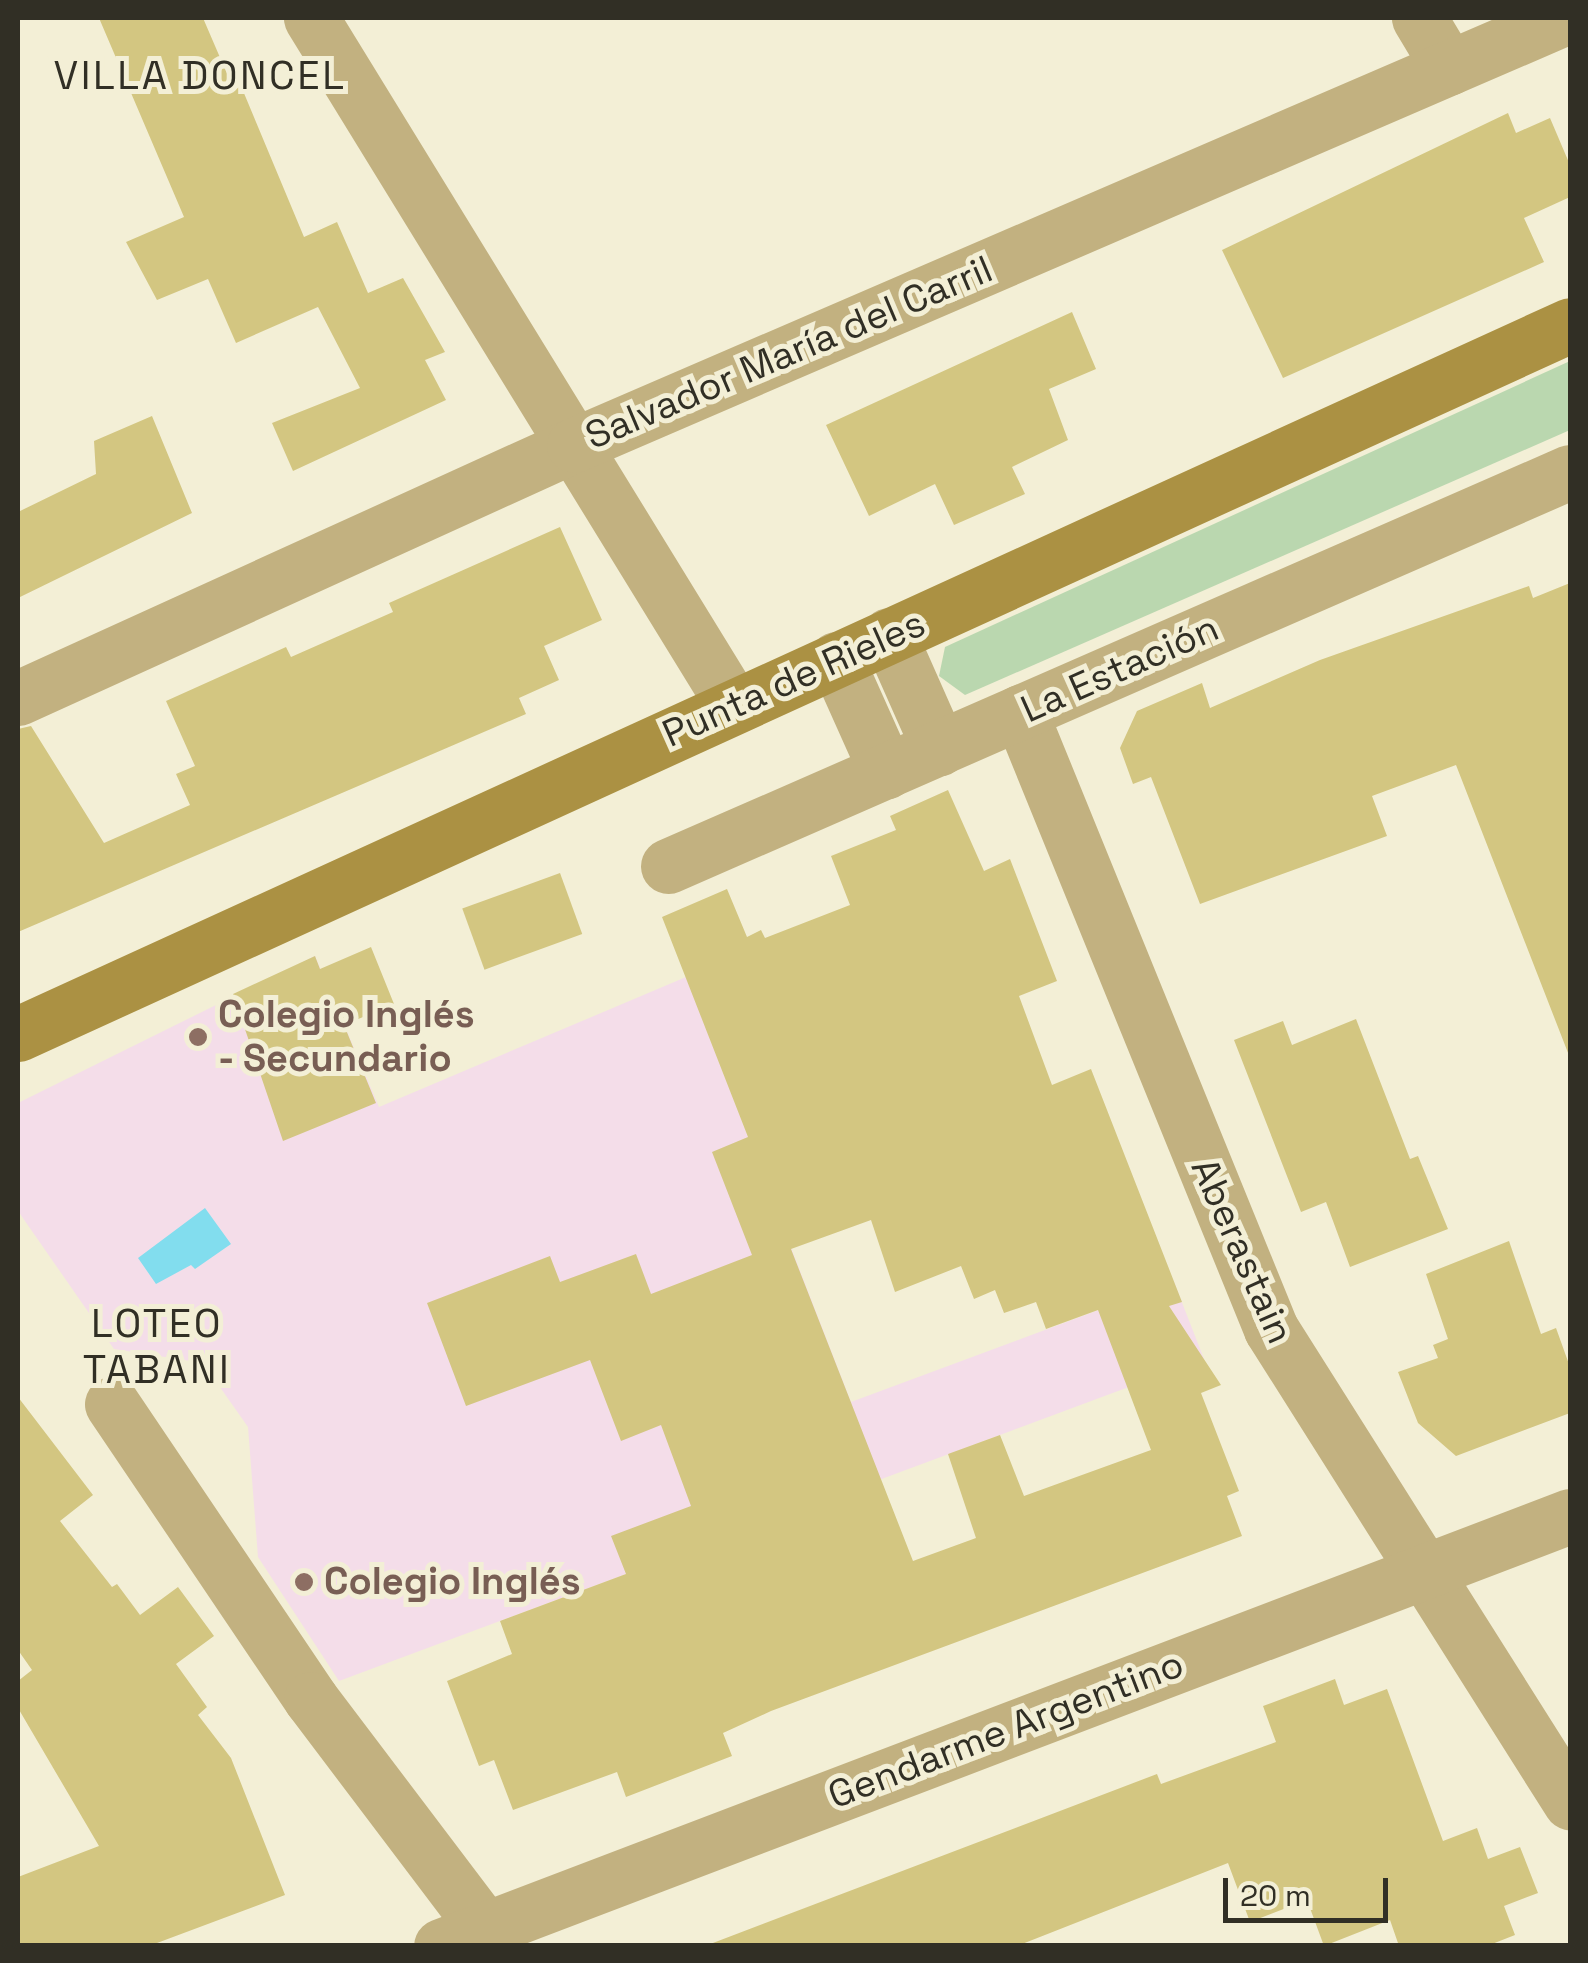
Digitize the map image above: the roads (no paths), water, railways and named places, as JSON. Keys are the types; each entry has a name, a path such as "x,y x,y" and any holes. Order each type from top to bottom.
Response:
{"street":[{"path":"311,18 734,706"},
{"path":"1419,18 1449,68"},
{"name":"Salvador María del Carril","path":"18,698 574,446 1564,18"},
{"name":"Punta de Rieles","path":"18,1034 1570,325"},
{"name":"La Estación","path":"668,866 1570,472"},
{"path":"890,635 939,748"},
{"path":"836,659 886,771"},
{"name":"Aberastain","path":"1020,712 1271,1329 1570,1802"},
{"path":"112,1404 475,1940"},
{"name":"Gendarme Argentino","path":"475,1940 1570,1516"}],"water":[{"path":"205,1208 231,1244 195,1269 191,1265 156,1284 138,1258"}],"place":[{"name":"Colegio Inglés - Secundario","path":"198,1037"},
{"name":"Colegio Inglés","path":"304,1582"}],"district":[{"name":"VILLA DONCEL","path":"200,76"},
{"name":"LOTEO TABANI","path":"157,1347"}]}
